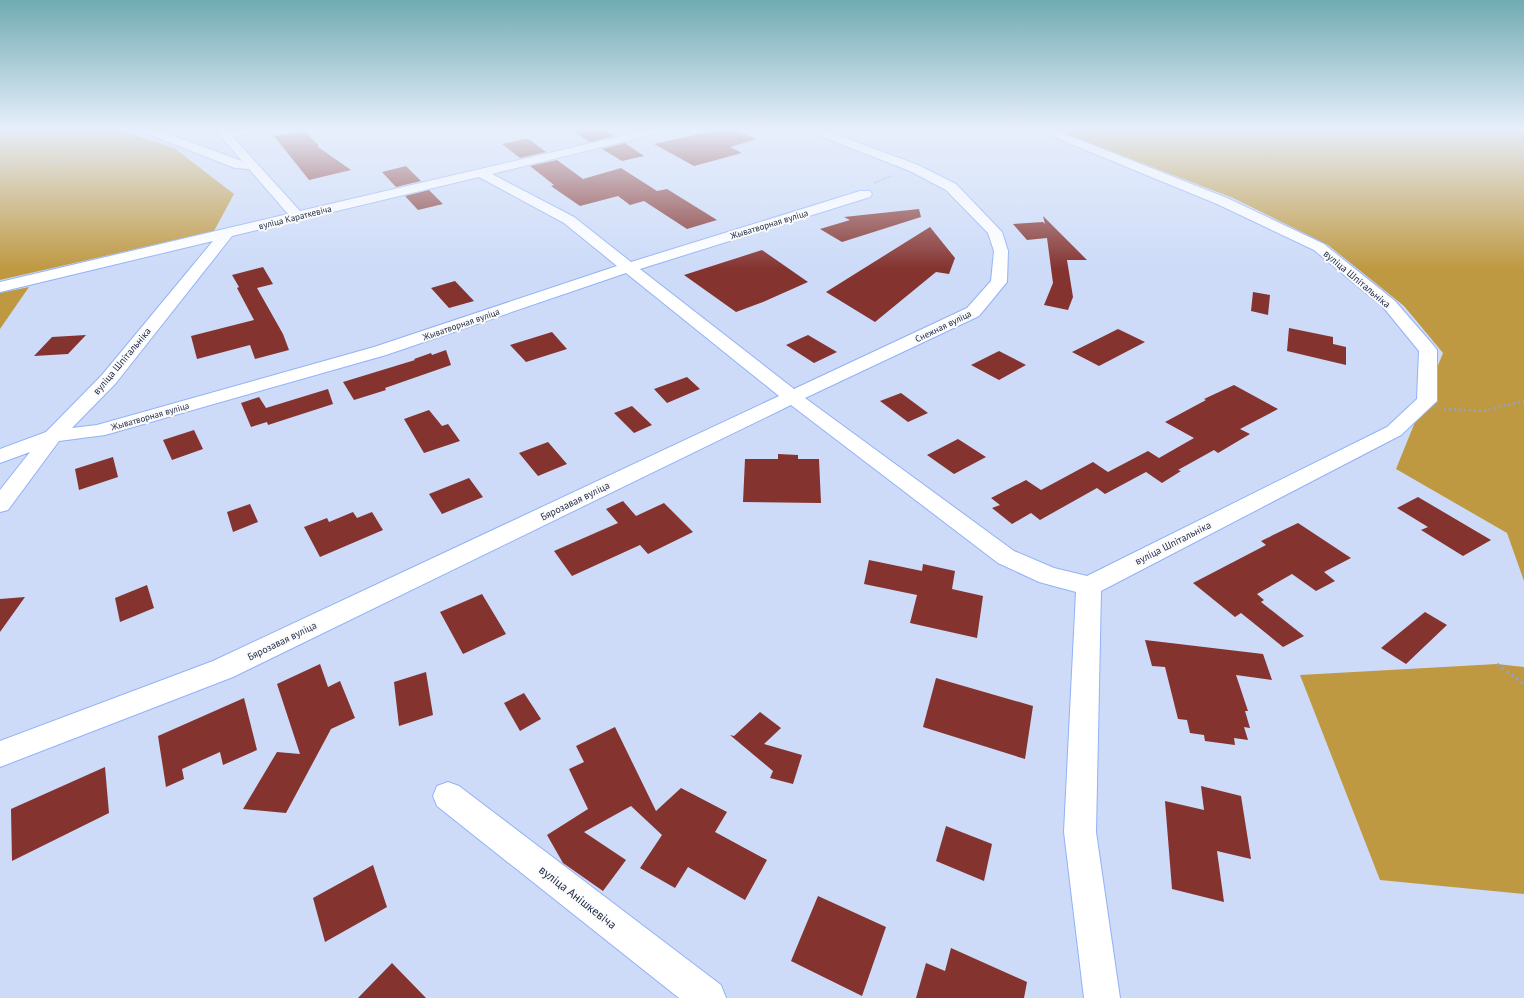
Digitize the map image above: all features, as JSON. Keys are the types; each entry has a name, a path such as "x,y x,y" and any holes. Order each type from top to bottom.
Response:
{"street":[{"path":"262,177 297,216"},
{"name":"вуліца Караткевіча","path":"0,287 226,234 460,177"},
{"path":"488,177 569,220 792,397 1006,557 1048,576 1089,586 1080,832 1102,998"},
{"name":"Снежная вуліца","path":"792,397 974,312 999,282 1001,251 995,232 951,187 931,177"},
{"name":"вуліца Шпітальніка","path":"1089,586 1394,430 1426,402 1428,350 1389,304 1319,247 1222,201 1161,177"},
{"name":"Жыватворная вуліца","path":"53,436 98,431 380,351 629,267 865,194"},
{"name":"вуліца Шпітальніка","path":"0,505 53,436 109,379 226,234"},
{"name":"Бярозавая вуліца","path":"0,754 223,669 792,397"},
{"path":"0,456 53,436"},
{"name":"вуліца Анішкевіча","path":"448,796 708,998"}],"path":[{"path":"865,194 868,187 891,177"},
{"path":"1420,408 1483,411 1524,401"},
{"path":"1497,664 1524,684"}],"shaded area":[{"path":"0,177 211,177 234,194 214,231 0,280"},
{"path":"1177,177 1524,177 1524,581 1507,533 1396,469 1443,353 1404,306 1328,245 1233,198"},
{"path":"29,287 0,329 0,293"},
{"path":"1497,664 1524,667 1524,894 1380,880 1300,675"}],"building":[{"path":"306,177 323,177 309,180"},
{"path":"386,177 417,177 421,181 396,187"},
{"path":"543,177 580,177 583,179 591,177 634,177 657,191 667,189 717,220 687,229 644,201 630,205 618,196 580,206 551,186 554,185"},
{"path":"429,190 443,204 418,210 405,196"},
{"path":"919,209 921,217 842,242 820,229 850,220 844,217"},
{"path":"1043,216 1087,260 1067,260 1073,297 1068,310 1044,305 1053,283 1047,238 1027,240 1013,224 1043,222 1045,224"},
{"path":"930,227 955,258 949,274 936,272 875,322 826,292"},
{"path":"762,250 808,282 736,312 684,275"},
{"path":"263,267 273,284 257,288 283,334 289,350 255,359 250,345 197,359 191,336 254,320 237,288 239,287 232,275"},
{"path":"455,281 474,301 449,308 431,288"},
{"path":"1253,292 1270,295 1268,315 1251,311"},
{"path":"1289,328 1333,337 1333,344 1346,347 1346,365 1287,351"},
{"path":"1118,329 1145,342 1099,366 1072,352"},
{"path":"552,332 567,349 526,362 510,345"},
{"path":"86,335 68,354 34,356 52,337"},
{"path":"808,335 837,352 814,363 786,345"},
{"path":"446,350 451,365 385,388 386,390 354,400 343,382 415,360 414,359 431,353 432,355"},
{"path":"999,351 1026,365 999,380 971,365"},
{"path":"687,377 700,389 667,403 654,389"},
{"path":"1234,385 1278,409 1240,429 1250,434 1218,453 1214,450 1178,470 1181,471 1162,483 1146,472 1105,494 1097,488 1040,520 1031,513 1012,524 992,508 1000,505 991,498 1026,480 1041,490 1093,462 1108,472 1148,451 1159,458 1194,438 1165,422 1206,400 1204,399"},
{"path":"328,389 333,404 268,425 267,422 251,427 241,403 259,397 266,408"},
{"path":"901,393 928,413 908,422 880,401"},
{"path":"632,406 652,425 634,433 614,413"},
{"path":"429,410 442,426 448,424 460,441 424,453 404,419"},
{"path":"194,430 203,449 172,460 163,440"},
{"path":"958,439 986,457 954,474 927,455"},
{"path":"548,442 567,464 538,476 519,453"},
{"path":"778,454 798,455 798,459 819,459 821,503 743,502 745,459 778,459"},
{"path":"113,457 118,477 79,490 75,469"},
{"path":"469,478 483,497 442,514 429,494"},
{"path":"1418,497 1491,540 1463,556 1421,530 1428,527 1397,508"},
{"path":"623,501 636,516 664,503 693,532 648,554 640,545 572,576 554,551 618,523 606,509"},
{"path":"250,504 258,522 233,532 227,512"},
{"path":"353,512 357,518 372,512 383,530 320,557 304,527 327,518 329,522"},
{"path":"1298,523 1351,558 1324,572 1335,581 1316,591 1292,574 1257,594 1264,600 1261,602 1304,636 1283,647 1241,613 1235,617 1193,583 1266,545 1261,541"},
{"path":"869,560 922,571 923,564 955,571 952,589 983,596 977,638 910,623 917,595 864,584"},
{"path":"147,585 154,608 120,622 115,598"},
{"path":"482,594 506,634 463,654 440,612"},
{"path":"25,597 0,632 0,599"},
{"path":"1425,612 1447,625 1406,664 1381,648"},
{"path":"1145,640 1263,654 1272,680 1236,675 1248,711 1245,711 1250,728 1244,727 1248,740 1234,738 1235,745 1205,741 1204,735 1190,733 1187,720 1178,719 1165,667 1152,666"},
{"path":"320,664 328,687 340,681 355,718 331,729 286,813 243,809 277,752 300,754 277,684"},
{"path":"426,672 433,715 399,726 394,682"},
{"path":"936,678 1033,706 1025,759 923,727"},
{"path":"524,693 541,719 520,731 504,703"},
{"path":"244,698 257,750 223,765 220,752 182,769 184,779 166,787 158,736"},
{"path":"760,712 781,728 764,744 802,755 793,784 770,778 773,771 730,735 734,736"},
{"path":"615,727 656,811 681,788 727,812 715,832 767,860 745,900 688,867 675,888 640,868 662,835 631,806 584,832 626,860 603,891 563,863 547,835 588,809 569,769 584,762 576,746"},
{"path":"105,767 109,813 12,861 11,809"},
{"path":"1201,786 1241,796 1251,859 1217,851 1224,902 1172,889 1165,801 1204,810"},
{"path":"946,826 992,844 984,881 936,861"},
{"path":"373,865 387,907 325,942 313,898"},
{"path":"818,896 886,927 862,996 791,961"},
{"path":"951,948 1027,982 1024,998 916,998 926,963 945,971"},
{"path":"392,963 426,998 358,998"}]}
